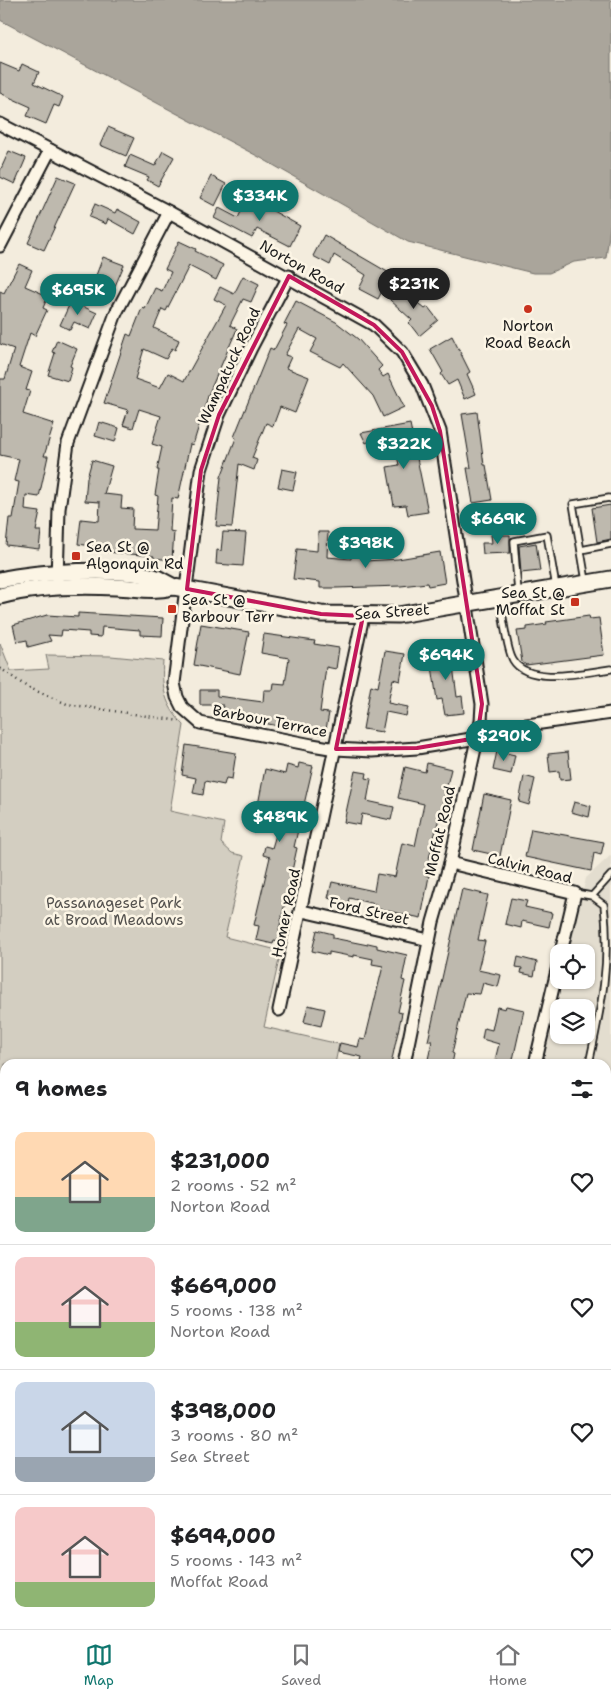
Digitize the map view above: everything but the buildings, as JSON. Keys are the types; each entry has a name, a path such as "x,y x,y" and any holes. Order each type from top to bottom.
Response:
{"main road":[{"name":"Sea Street","path":"0,580 18,576 57,579 132,575 156,578 180,588 321,614 363,616 398,615 611,579"},
{"name":"Sea Street","path":"0,596 57,579"}],"street":[{"name":"Norton Road","path":"0,124 289,276 374,325 402,352 422,385 440,431 467,604"},
{"path":"0,246 50,150"},
{"path":"57,579 59,508 68,443 116,313 169,212"},
{"name":"Wampatuck Road","path":"180,588 204,461 219,415 251,348 289,276"},
{"name":"Barbour Terrace","path":"180,588 174,683 177,697 182,707 200,723 336,749 372,751 417,748 477,735 611,713"},
{"name":"Moffat Road","path":"405,1059 430,940 450,863 482,704 467,604"},
{"name":"Homer Road","path":"279,1010 302,911 363,616"},
{"name":"Calvin Road","path":"450,863 575,893 563,944"},
{"name":"Ford Street","path":"302,911 430,940"},
{"path":"536,1059 553,989"}],"lane":[{"path":"587,583 573,504 608,498 611,500"},
{"path":"518,596 514,541 548,535 556,589"},
{"path":"581,550 611,544"},
{"path":"500,598 511,656 518,665 539,676 611,670"},
{"path":"592,896 611,875"},
{"path":"575,893 592,896 604,905 609,963 590,1059"}],"path":[{"path":"0,668 27,687 67,704 200,723"}],"highlighted area":[{"path":"289,276 374,325 402,352 432,406 440,431 482,704 477,738 417,748 336,749 363,616 321,614 187,589 201,470 219,415"}],"shaded area":[{"path":"0,0 611,0 611,219 606,258 574,262 549,273 533,273 408,242 261,158 0,20"},
{"path":"611,855 611,1059 543,1059 550,1030 550,1044 595,1044 595,999 557,999 560,989 595,989 595,944 570,944 586,878"}],"green space":[{"name":"Passanageset Park at Broad Meadows","path":"0,643 11,671 49,669 46,655 111,656 163,661 164,688 168,703 184,725 170,811 224,823 221,843 232,853 244,856 225,937 281,951 264,1027 339,1044 336,1059 0,1059"}],"place":[{"name":"Norton Road Beach","path":"528,309"},
{"name":"Sea St @ Algonquin Rd","path":"76,556"},
{"name":"Sea St @ Moffat St","path":"575,602"},
{"name":"Sea St @ Barbour Terr","path":"172,609"}]}
